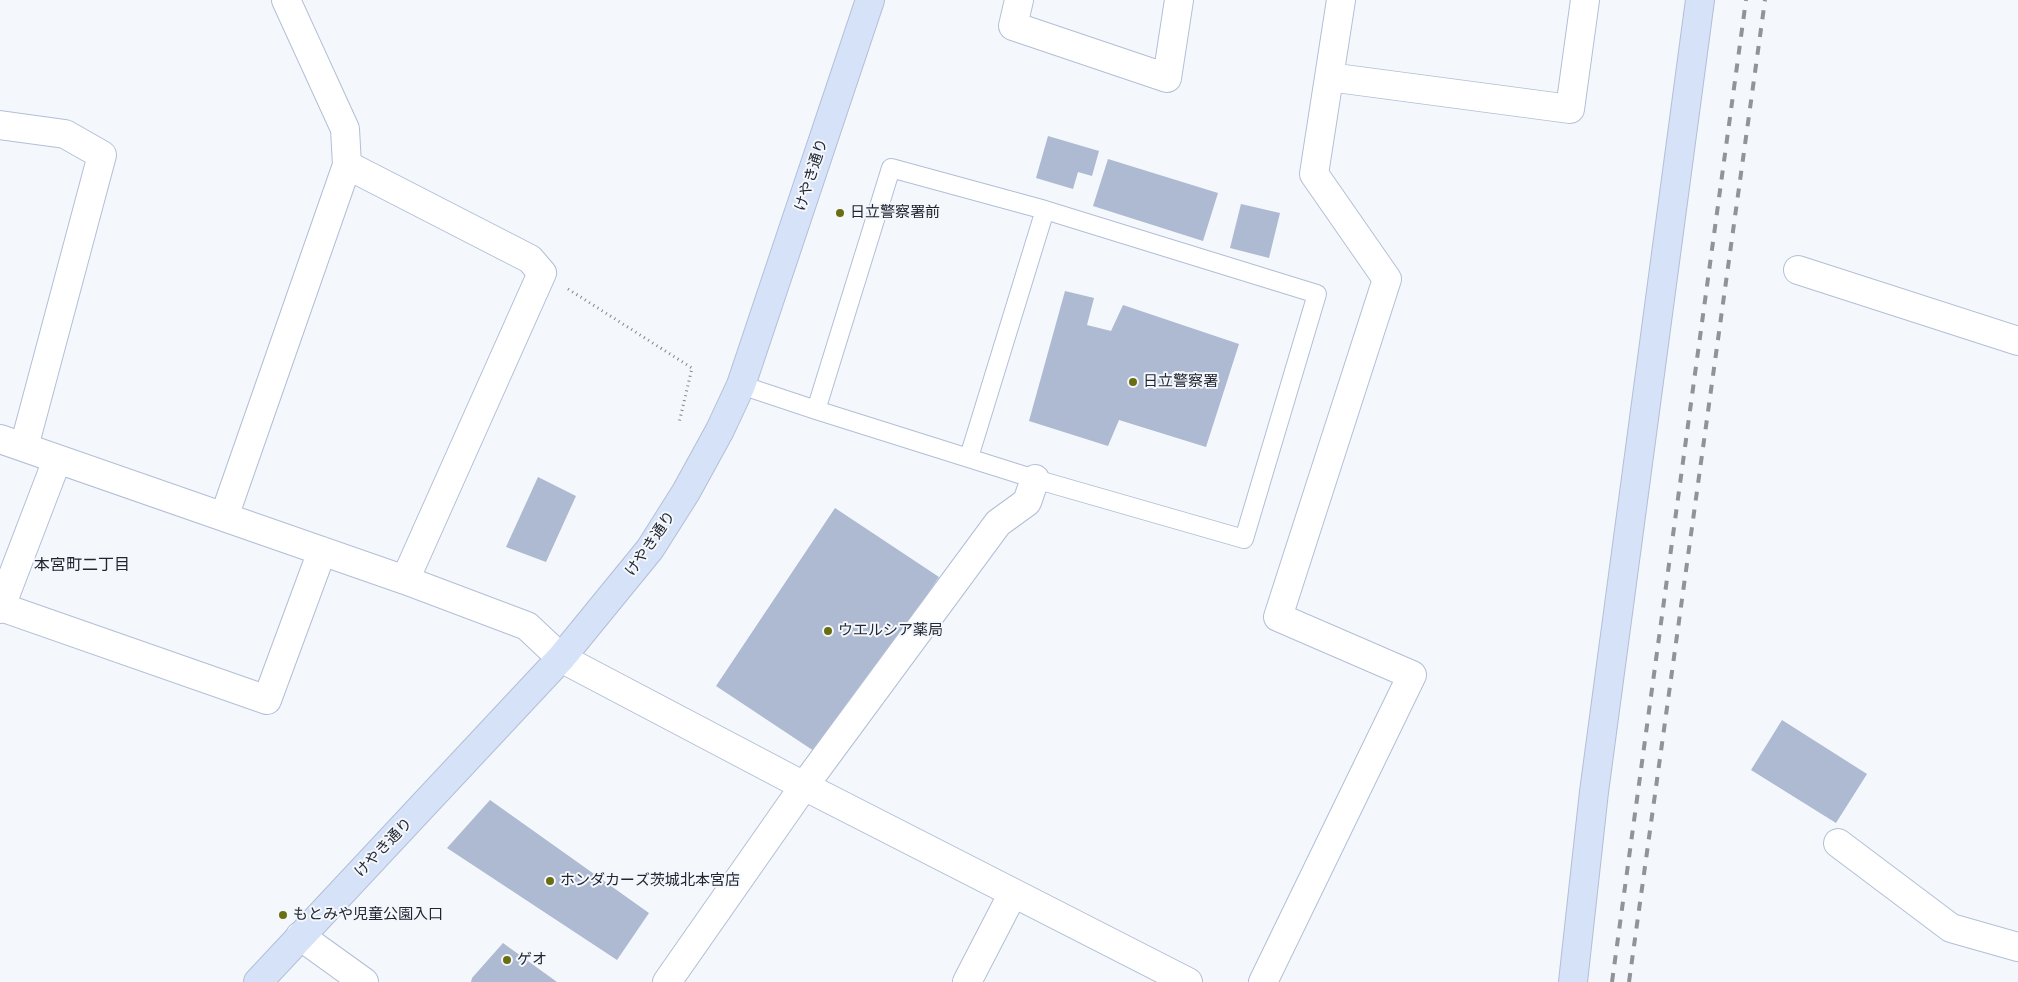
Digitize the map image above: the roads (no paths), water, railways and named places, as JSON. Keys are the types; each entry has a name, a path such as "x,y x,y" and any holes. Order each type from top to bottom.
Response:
{"street":[{"path":"224,517 347,165 345,129 286,0"},
{"name":"けやき通り","path":"258,982 561,658 650,549 686,492 720,430 741,385 870,0"},
{"path":"1019,0 1012,26 1167,78 1179,0"},
{"path":"1264,982 1412,675 1278,617 1387,279 1314,174 1341,0"},
{"path":"1329,77 1570,109 1585,0"},
{"path":"1574,982 1594,792 1700,0"},
{"path":"0,125 65,134 102,155 12,443 56,460 405,580 526,626 561,658 804,786 1188,982"},
{"path":"347,165 530,258 542,273 405,580"},
{"path":"1798,270 2018,341"},
{"path":"56,460 0,608 267,700 322,551"},
{"path":"667,982 804,786 998,523 1027,502 1036,479"},
{"path":"1838,843 1951,928 2018,947"},
{"path":"967,982 1013,893"},
{"path":"300,936 364,982"}],"lane":[{"path":"741,385 816,410 1036,479 1244,539 1317,294 1045,210 891,168 816,410"},
{"path":"969,457 1045,210"}],"railway":[{"path":"1612,982 1746,0"},
{"path":"1629,982 1765,0"}],"place":[{"name":"日立警察署前","path":"840,213"},
{"name":"日立警察署","path":"1133,382"},
{"name":"ウエルシア薬局","path":"828,631"},
{"name":"ホンダカーズ茨城北本宮店","path":"550,881"},
{"name":"もとみや児童公園入口","path":"283,915"},
{"name":"ゲオ","path":"507,960"}],"district":[{"name":"本宮町二丁目","path":"82,566"}]}
